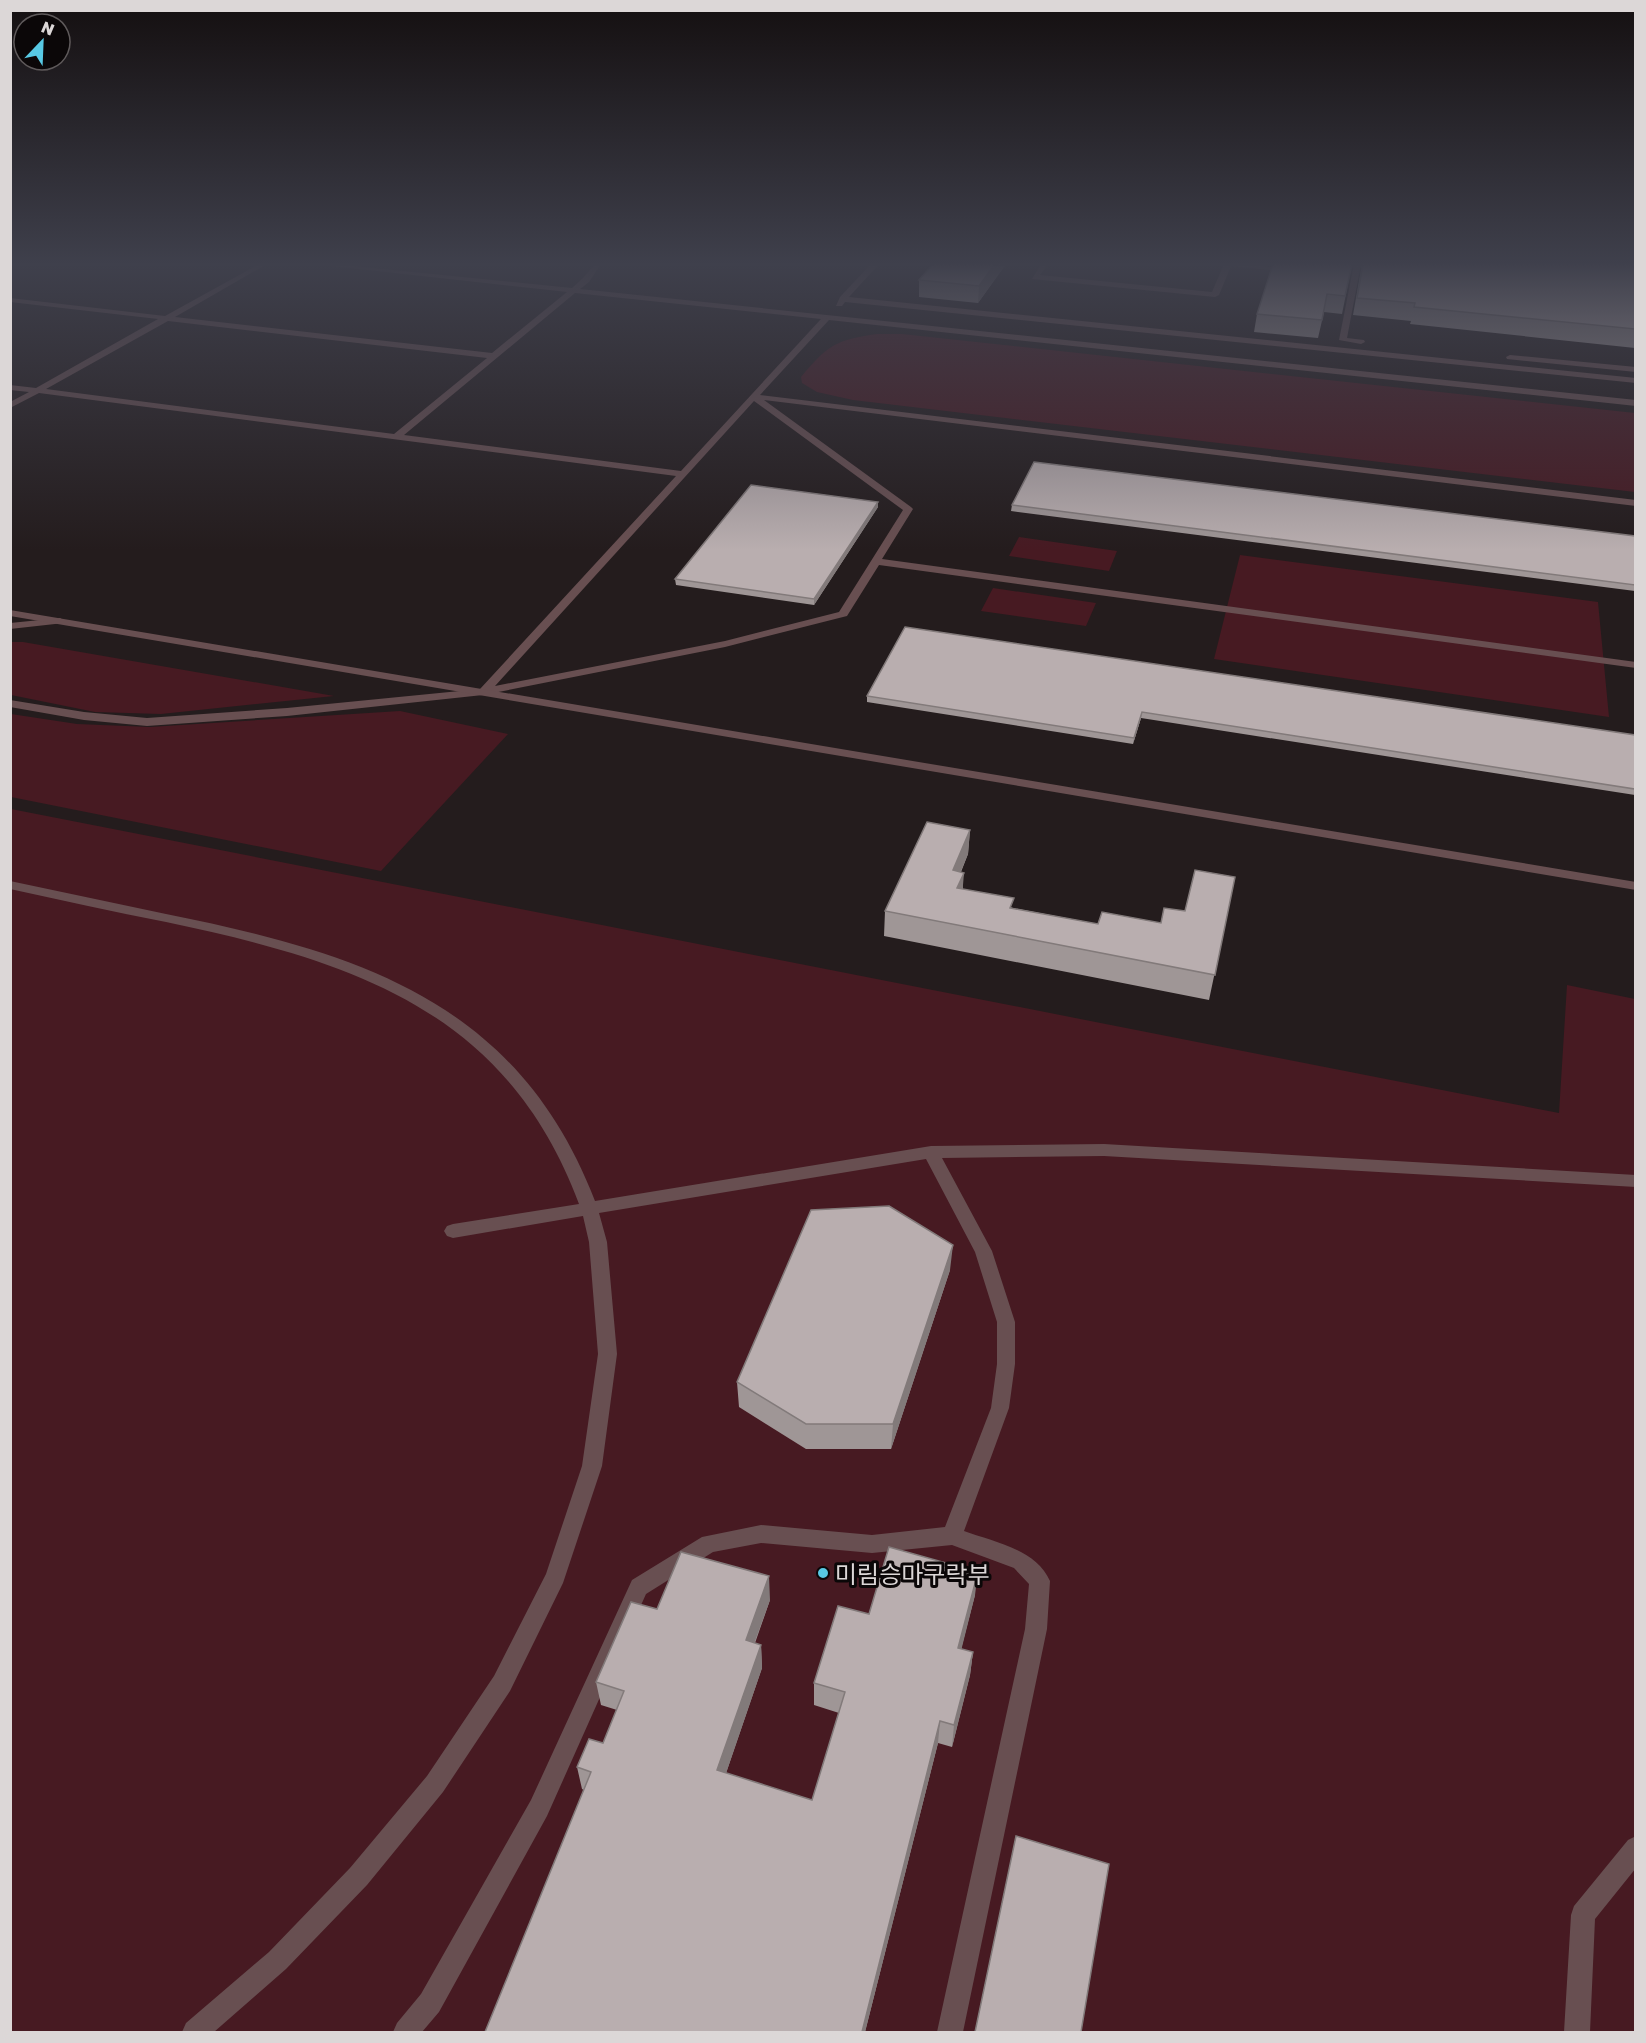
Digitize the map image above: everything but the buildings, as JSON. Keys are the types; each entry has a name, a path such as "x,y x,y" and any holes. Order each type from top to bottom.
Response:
{"street":[{"path":"10,406 94,359"},
{"path":"396,437 490,359"},
{"path":"483,692 788,359"},
{"path":"1224,359 1635,403"},
{"path":"1406,379 1409,359"},
{"path":"1431,359 1635,381"},
{"path":"1528,359 1635,370"},
{"path":"10,387 683,474"},
{"path":"754,397 1635,503"},
{"path":"10,703 84,716 147,722 287,712 483,692 725,644 843,614 908,509 754,397"},
{"path":"874,561 1635,664"},
{"path":"10,613 1635,886"},
{"path":"10,626 60,621"},
{"path":"10,885 277,942 364,971 404,990 476,1038 514,1076 534,1101 558,1137 589,1207 604,1270 608,1323 606,1380 599,1430 582,1503 558,1570 525,1641 464,1742 432,1789 370,1865 298,1941 195,2032"},
{"path":"453,1231 931,1152 1104,1150 1635,1181"},
{"path":"931,1152 963,1218 983,1251 1006,1322 1006,1364 1000,1408 952,1536"},
{"path":"406,2032 430,2003 538,1808 639,1587 709,1544 761,1534 872,1544 952,1536 1022,1561 1040,1581 1036,1629 950,2032"},
{"path":"1577,2032 1584,1915 1635,1848"}],"shaded area":[{"path":"817,359 1137,359 1635,413 1635,492 853,400 817,392 802,383 801,377"},
{"path":"1019,537 1117,551 1109,571 1009,556"},
{"path":"1240,555 1598,602 1609,717 1214,659"},
{"path":"993,588 1096,603 1086,626 981,611"},
{"path":"11,642 23,642 334,696 161,714 95,712 11,695"},
{"path":"400,711 508,734 381,871 11,797 11,714 77,724 150,727"},
{"name":"미림승마구락부","path":"11,809 1559,1113 1567,985 1635,999 1635,2032 11,2032"}],"place":[{"name":"미림승마구락부","path":"823,1573"}]}
